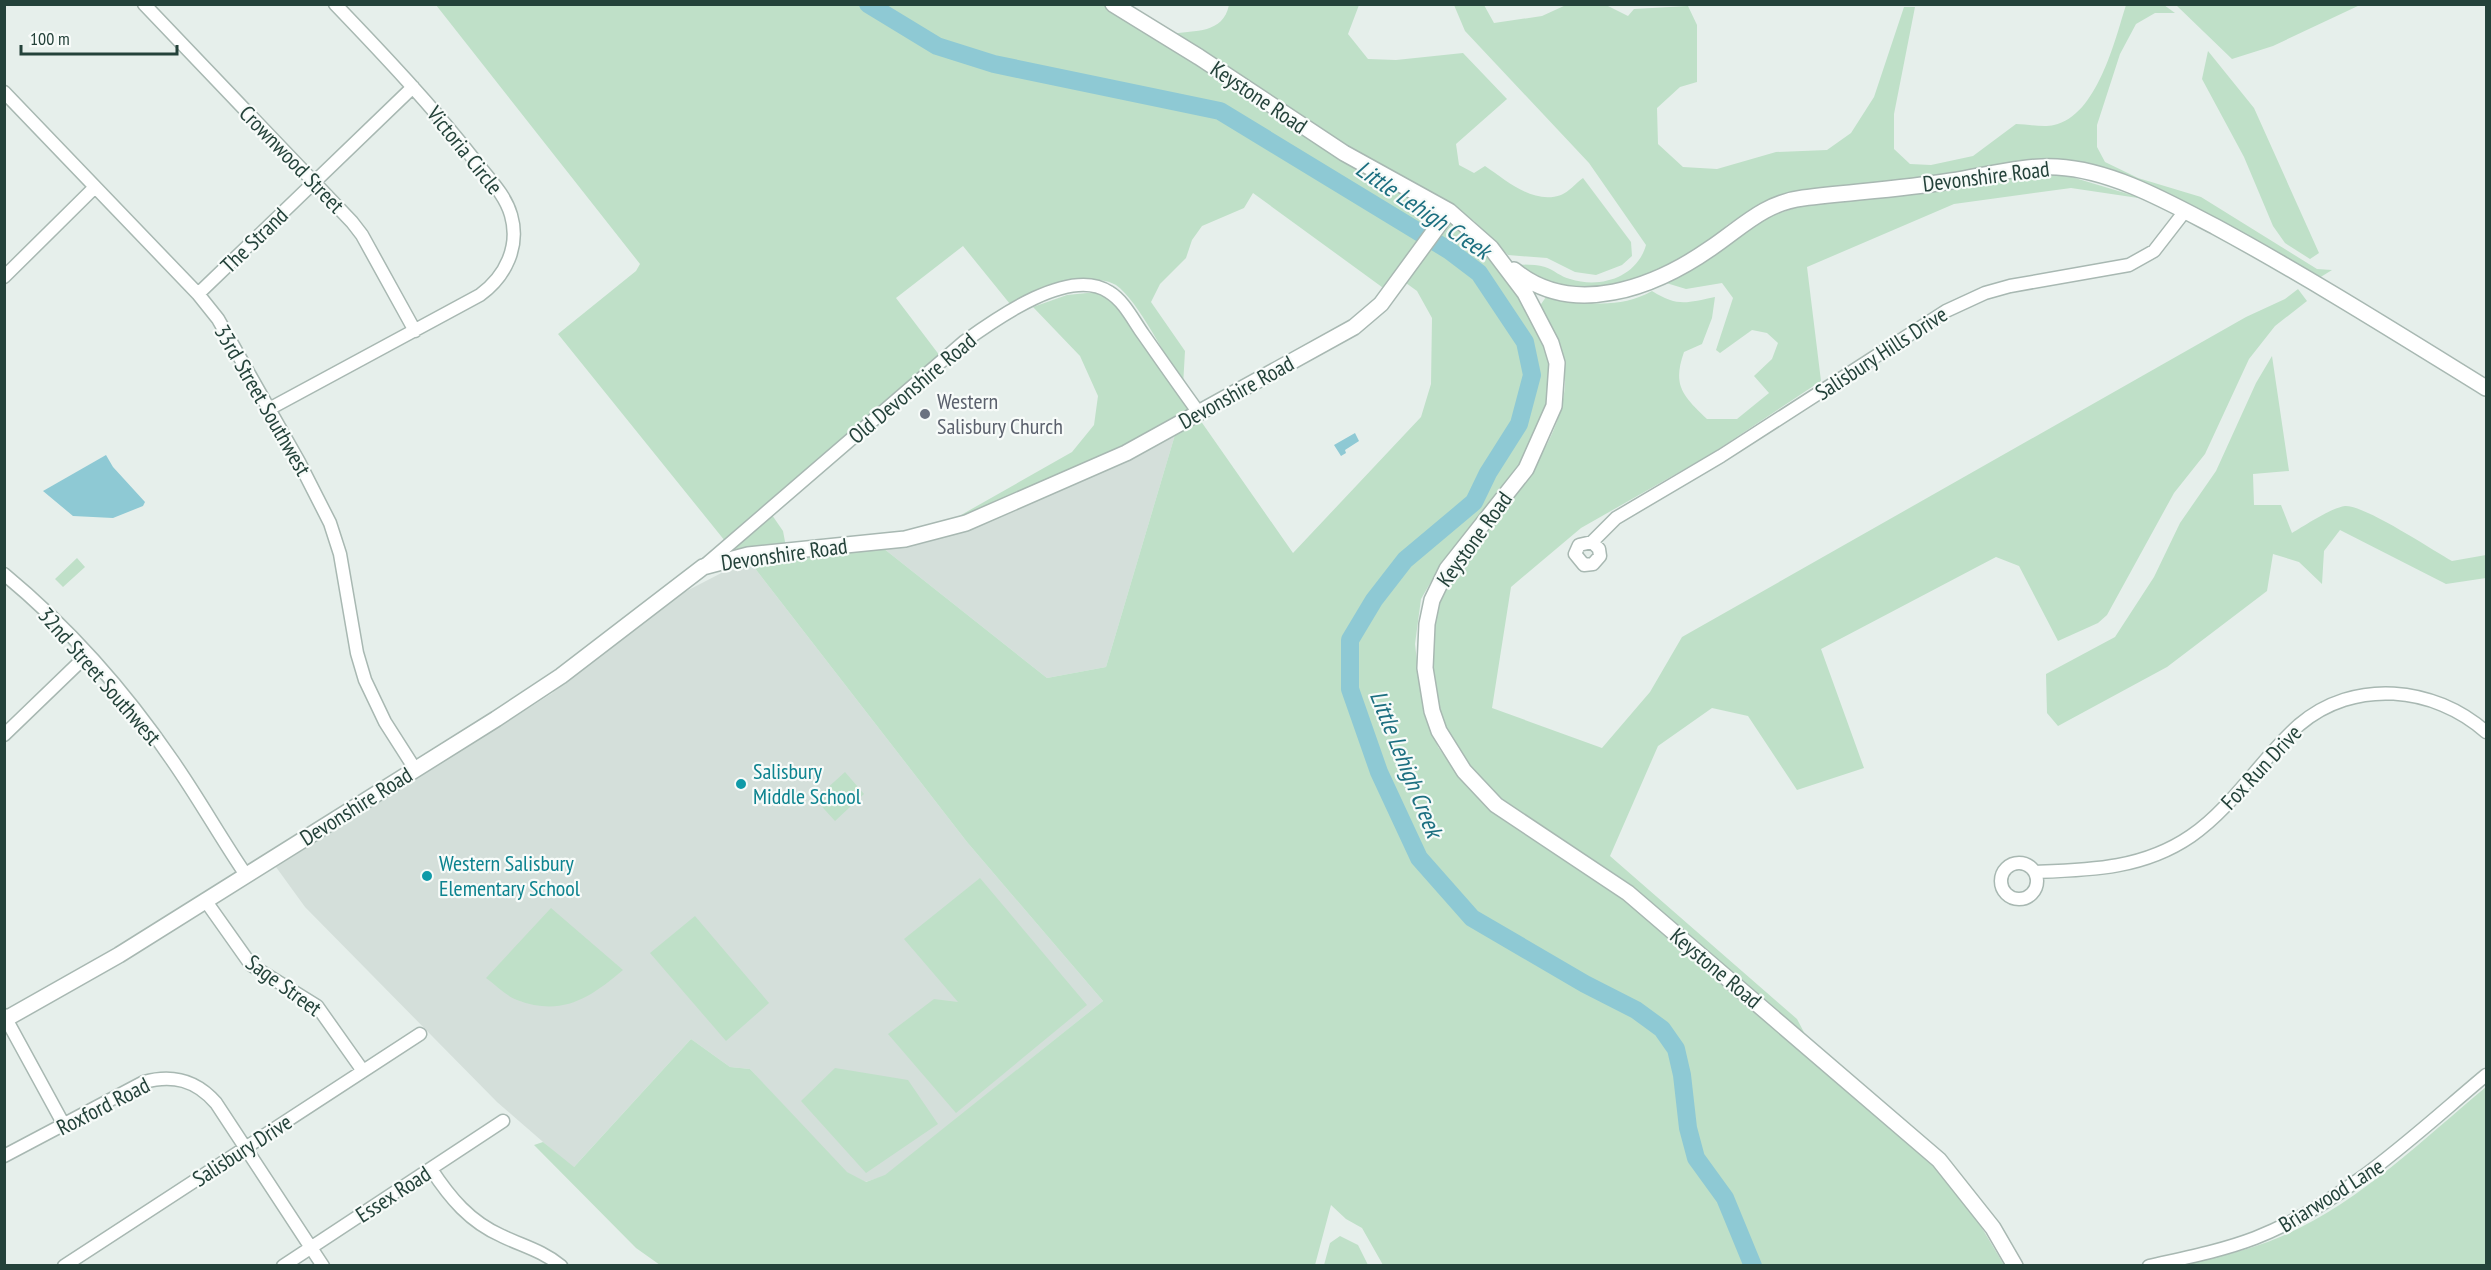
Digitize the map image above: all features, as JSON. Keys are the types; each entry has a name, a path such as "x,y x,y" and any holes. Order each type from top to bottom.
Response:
{"street":[{"name":"Crownwood Street","path":"144,4 363,235 415,330"},
{"name":"Victoria Circle","path":"269,409 490,287 507,264 513,241 511,214 500,192 450,128 335,4"},
{"name":"Keystone Road","path":"1113,4 1446,216 1501,260 1525,293 1551,344 1557,363 1557,385 1549,422 1534,455 1447,569 1432,600 1427,624 1425,668 1432,711 1439,732 1464,771 1496,805 1628,894 1939,1160 1993,1228 2015,1266"},
{"name":"The Strand","path":"198,294 413,87"},
{"name":"33rd Street Southwest","path":"4,92 198,294 229,337 330,523 340,554 357,653 365,680 385,722 415,770"},
{"name":"Devonshire Road","path":"1501,260 1525,279 1560,293 1597,295 1615,293 1633,288 1698,256 1755,214 1784,202 1947,182 2044,166 2060,167 2105,178 2185,211 2311,280 2487,388"},
{"path":"4,277 95,187"},
{"name":"Salisbury Hills Drive","path":"1592,542 1616,518 1721,456 1946,310 1985,293 2010,286 2072,276 2135,262 2154,251 2185,211"},
{"name":"Devonshire Road","path":"5,1018 119,955 561,676 703,567 748,555 905,539 946,530 1126,453 1354,327 1381,304 1446,216"},
{"name":"Old Devonshire Road","path":"703,567 964,341 1011,311 1072,285 1090,284 1102,288 1120,302 1199,413"},
{"name":"32nd Street Southwest","path":"4,574 53,618 141,716 246,875"},
{"path":"4,735 87,655"},
{"name":"Fox Run Drive","path":"2034,872 2116,867 2138,861 2174,846 2196,832 2222,810 2299,725 2332,705 2350,698 2389,693 2428,698 2463,714 2487,732"},
{"name":"Sage Street","path":"205,900 251,965 317,1006 363,1071"},
{"path":"5,1018 64,1125"},
{"name":"Salisbury Drive","path":"64,1266 420,1034"},
{"name":"Briarwood Lane","path":"2149,1266 2228,1248 2307,1214 2386,1161 2487,1075"},
{"name":"Roxford Road","path":"4,1156 144,1082 155,1079 178,1079 208,1094 323,1266"},
{"name":"Essex Road","path":"283,1266 503,1121"},
{"path":"431,1169 451,1197 471,1218 504,1237 539,1251 561,1266"}],"shaded area":[{"path":"1177,428 1106,667 1047,678 883,548 925,543 982,524"},
{"path":"750,562 967,842 1103,1001 885,1176 865,1182 844,1171 750,1069 730,1067 691,1039 573,1168 497,1102 305,907 276,867 551,694 671,599 733,567"}],"green space":[{"path":"436,5 1104,5 1433,208 1438,216 1395,272 1386,290 1253,193 1244,208 1202,226 1192,240 1186,258 1160,284 1151,302 1185,351 1183,386 1143,317 1116,285 1096,279 1075,279 1050,286 1010,304 963,246 896,298 940,356 725,541 558,334 636,271 640,264"},
{"path":"1229,5 1359,5 1348,34 1368,59 1396,60 1463,53 1507,99 1456,144 1459,165 1474,173 1485,166 1520,190 1540,197 1561,195 1583,178 1631,242 1632,256 1622,265 1596,275 1575,272 1547,258 1508,255 1474,221 1449,203 1347,149 1172,34 1199,31 1214,26 1226,14"},
{"path":"1454,5 1484,5 1494,23 1542,16 1566,5 1606,5 1628,16 1634,9 1688,6 1697,25 1697,82 1680,87 1657,108 1658,144 1683,167 1717,169 1776,152 1827,150 1851,133 1874,97 1904,7 1915,7 1894,114 1894,149 1910,164 1931,165 1973,156 2016,124 2050,126 2069,119 2082,107 2102,75 2126,5 2164,5 2175,13 2155,13 2136,24 2120,54 2097,125 2097,147 2105,162 2138,178 2201,197 2317,269 2332,270 2319,278 2089,167 1827,187 1786,196 1757,206 1727,225 1711,242 1627,285 1598,290 1544,283 1512,264 1545,267 1567,278 1582,282 1605,281 1616,278 1635,265 1646,245 1589,163 1465,31"},
{"path":"2176,5 2360,5 2273,46 2232,59"},
{"path":"2208,51 2254,108 2319,253 2310,259 2285,243 2273,226 2244,157 2202,79"},
{"path":"2042,174 2065,175 2145,199 2071,188 1954,204 1807,267 1821,381 1711,454 1581,528 1511,587 1492,708 1602,748 1650,692 1682,637 2246,317 2285,299 2298,289 2307,301 2275,326 2249,359 2205,454 2174,493 2107,615 2098,623 2058,641 2019,566 1996,557 1821,649 1864,768 1797,790 1748,716 1712,708 1658,746 1610,856 1797,1019 1808,1040 1493,795 1472,771 1453,745 1438,708 1434,688 1431,646 1439,605 1447,587 1462,564 1530,473 1554,430 1563,399 1565,374 1557,344 1539,307 1546,297 1613,303 1627,301 1652,291 1676,302 1715,297 1712,318 1702,344 1684,352 1679,374 1680,382 1686,397 1707,419 1737,419 1769,393 1754,376 1772,359 1778,343 1767,333 1752,330 1720,353 1716,350 1733,298 1722,283 1686,289 1663,282 1720,251 1745,230 1771,216 1801,206"},
{"path":"1452,222 1493,259 1522,301 1552,365 1547,407 1524,460 1439,568 1421,599 1415,644 1421,696 1438,747 1466,786 1503,820 1628,901 1938,1169 1970,1208 2004,1265 1383,1265 1362,1228 1346,1219 1331,1205 1315,1265 660,1265 636,1248 534,1145 543,1142 574,1167 691,1039 730,1067 750,1069 847,1172 866,1182 885,1175 1103,1001 967,842 750,562 883,548 1047,678 1106,667 1177,428 1198,417 1293,553 1421,417 1431,384 1432,318 1417,291 1406,283"},
{"path":"1097,292 1111,297 1174,389 1189,407 1185,415 1127,448 958,520 954,519 1072,452 1094,425 1098,396 1080,356 1033,307 1067,295"},
{"path":"2272,356 2289,471 2253,474 2254,505 2281,505 2292,533 2332,510 2345,506 2355,508 2382,520 2452,561 2486,555 2486,578 2446,584 2340,530 2324,551 2322,584 2299,562 2273,554 2267,591 2167,667 2058,726 2047,713 2046,674 2115,637 2154,577 2180,523 2216,471 2256,383"},
{"path":"772,515 783,531 786,547 733,550 732,547"},
{"path":"77,558 85,567 63,587 55,579"},
{"path":"845,772 864,794 835,821 815,799"},
{"path":"980,878 1087,1005 956,1113 888,1034 934,999 958,1002 904,939"},
{"path":"551,908 623,970 599,989 574,1002 562,1005 533,1005 513,998 486,978"},
{"path":"695,916 769,1003 726,1041 650,953"},
{"path":"835,1068 908,1080 938,1124 866,1173 801,1101"},
{"path":"2486,1087 2486,1265 2179,1266 2255,1246 2309,1223 2363,1189 2388,1170"},
{"path":"1340,1236 1358,1245 1368,1265 1324,1265 1330,1243"}],"water":[{"path":"1355,433 1359,441 1345,450 1346,453 1341,456 1334,445"},
{"path":"106,455 113,467 145,502 143,506 113,518 73,516 43,491"}],"waterway":[{"name":"Little Lehigh Creek","path":"868,4 937,46 994,64 1220,111 1450,251 1479,273 1525,342 1532,375 1519,424 1488,473 1474,502 1405,560 1374,600 1350,640 1350,689 1379,772 1419,858 1472,918 1585,984 1636,1010 1662,1029 1676,1049 1682,1075 1688,1128 1696,1158 1725,1198 1753,1266"}],"place":[{"name":"Western Salisbury Church","path":"925,414"},
{"name":"Salisbury Middle School","path":"741,784"},
{"name":"Western Salisbury Elementary School","path":"427,876"}]}
